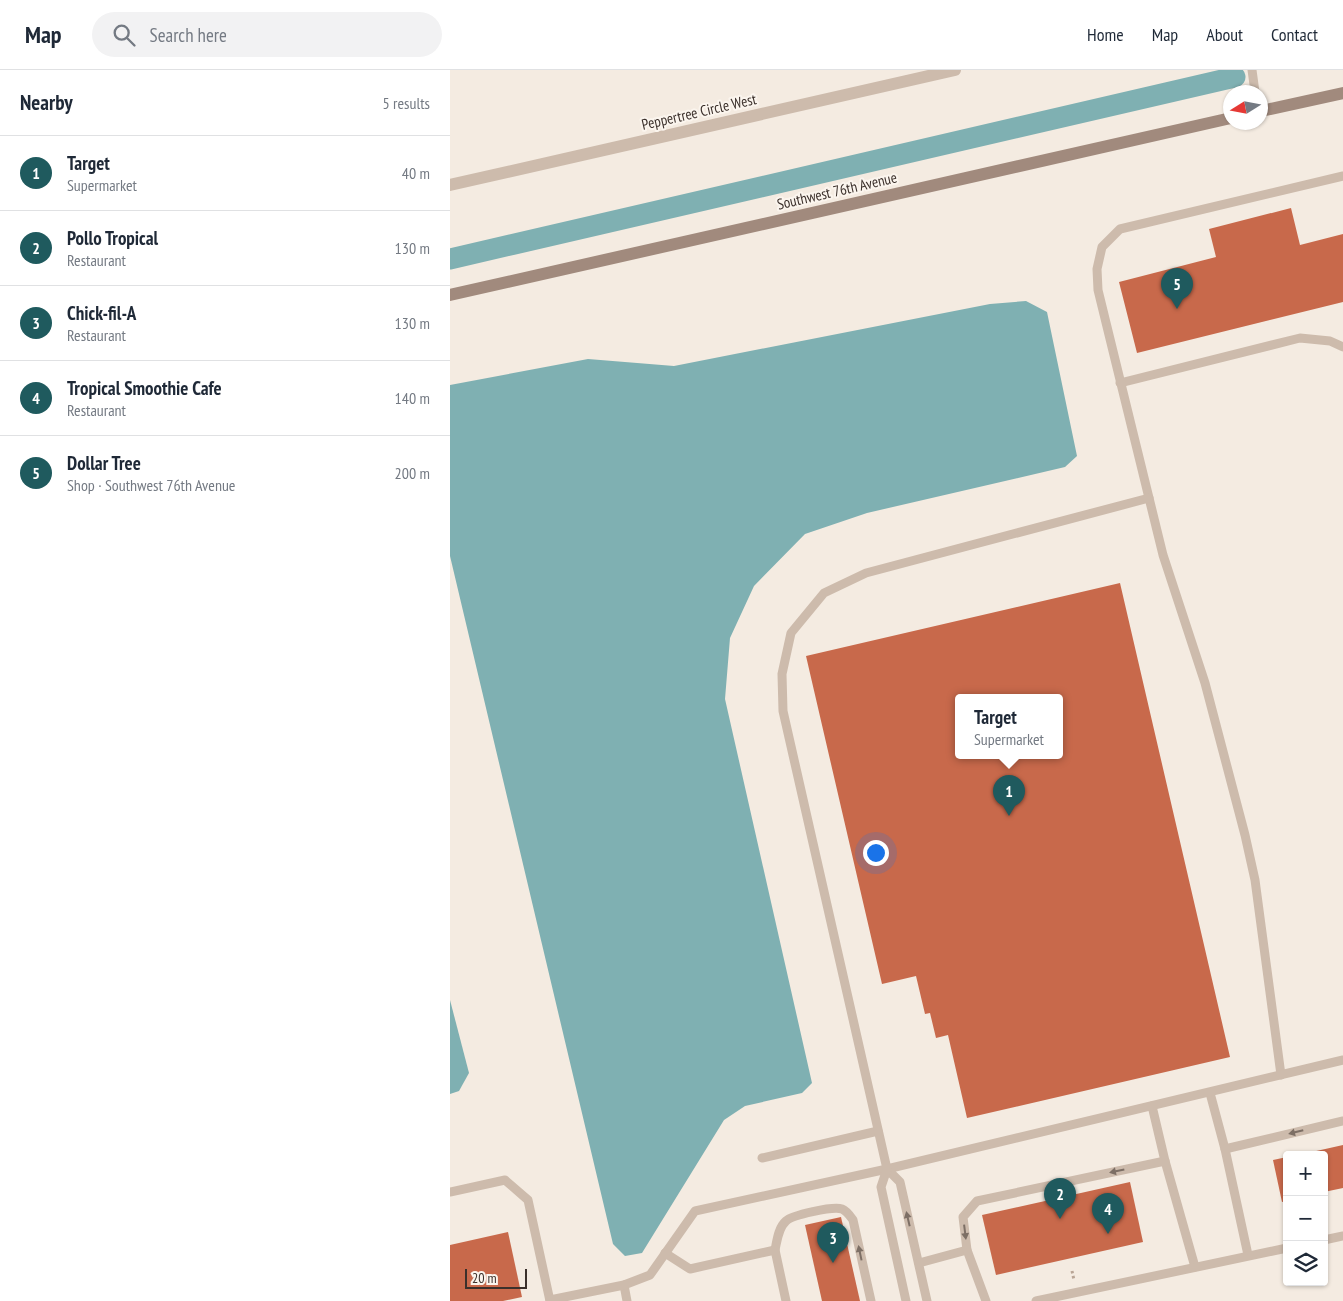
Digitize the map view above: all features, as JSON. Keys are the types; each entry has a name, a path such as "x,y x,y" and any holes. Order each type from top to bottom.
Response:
{"street":[{"name":"Peppertree Circle West","path":"450,185 955,70"},
{"path":"1268,109 1343,93"},
{"name":"Southwest 76th Avenue","path":"450,295 1223,120"}],"lane":[{"path":"1252,70 1254,85"},
{"path":"1281,1075 1255,880 1245,835 1215,716 1163,555 1098,290 1097,269 1102,247 1120,229 1343,176"},
{"path":"1120,383 1300,338 1330,341 1343,347"},
{"path":"906,1301 881,1187 886,1169 783,711 782,674 791,633 824,593 866,572 1149,498"},
{"path":"450,1192 505,1180 528,1200 550,1301 585,1297 650,1275 695,1211 886,1169 1343,1060"},
{"path":"1210,1093 1225,1149 1248,1255"},
{"path":"1152,1106 1165,1161 1195,1267"},
{"path":"1225,1149 1343,1120"},
{"path":"762,1158 878,1131"},
{"path":"986,1301 967,1250 963,1217 978,1201 1165,1161"},
{"path":"886,1169 900,1182 927,1301"},
{"path":"786,1301 775,1250 784,1222 792,1218 833,1209 842,1209 853,1220 871,1301"},
{"path":"1328,1239 1343,1236"},
{"path":"1036,1301 1283,1249"},
{"path":"665,1253 690,1269 775,1250"},
{"path":"919,1264 967,1250"},
{"path":"624,1285 627,1301"}],"water":[{"path":"1026,301 1047,312 1077,456 1065,467 867,513 805,534 754,586 730,638 725,699 812,1083 802,1093 745,1106 724,1120 642,1253 625,1256 613,1244 450,556 450,385 588,359 674,366 990,304"},
{"path":"450,1000 469,1073 459,1091 450,1094"}],"building":[{"path":"1291,208 1300,245 1343,234 1343,302 1137,353 1119,282 1216,257 1209,229"},
{"path":"1120,583 1230,1057 967,1118 948,1035 936,1038 930,1013 925,1014 916,976 882,984 806,656"},
{"path":"1343,1145 1343,1188 1328,1191 1328,1151 1316,1151"},
{"path":"1283,1158 1283,1202 1282,1202 1273,1160"},
{"path":"1130,1182 1143,1242 996,1275 982,1215"},
{"path":"841,1217 860,1301 822,1301 805,1225"},
{"path":"508,1232 522,1297 503,1301 450,1301 450,1245"}],"waterway":[{"path":"450,259 1235,77"}],"place":[{"name":"Dollar Tree","path":"1177,309"},
{"name":"Target","path":"1009,816"},
{"name":"Pollo Tropical","path":"1060,1219"},
{"name":"Tropical Smoothie Cafe","path":"1108,1234"},
{"name":"Chick-fil-A","path":"833,1263"}]}
